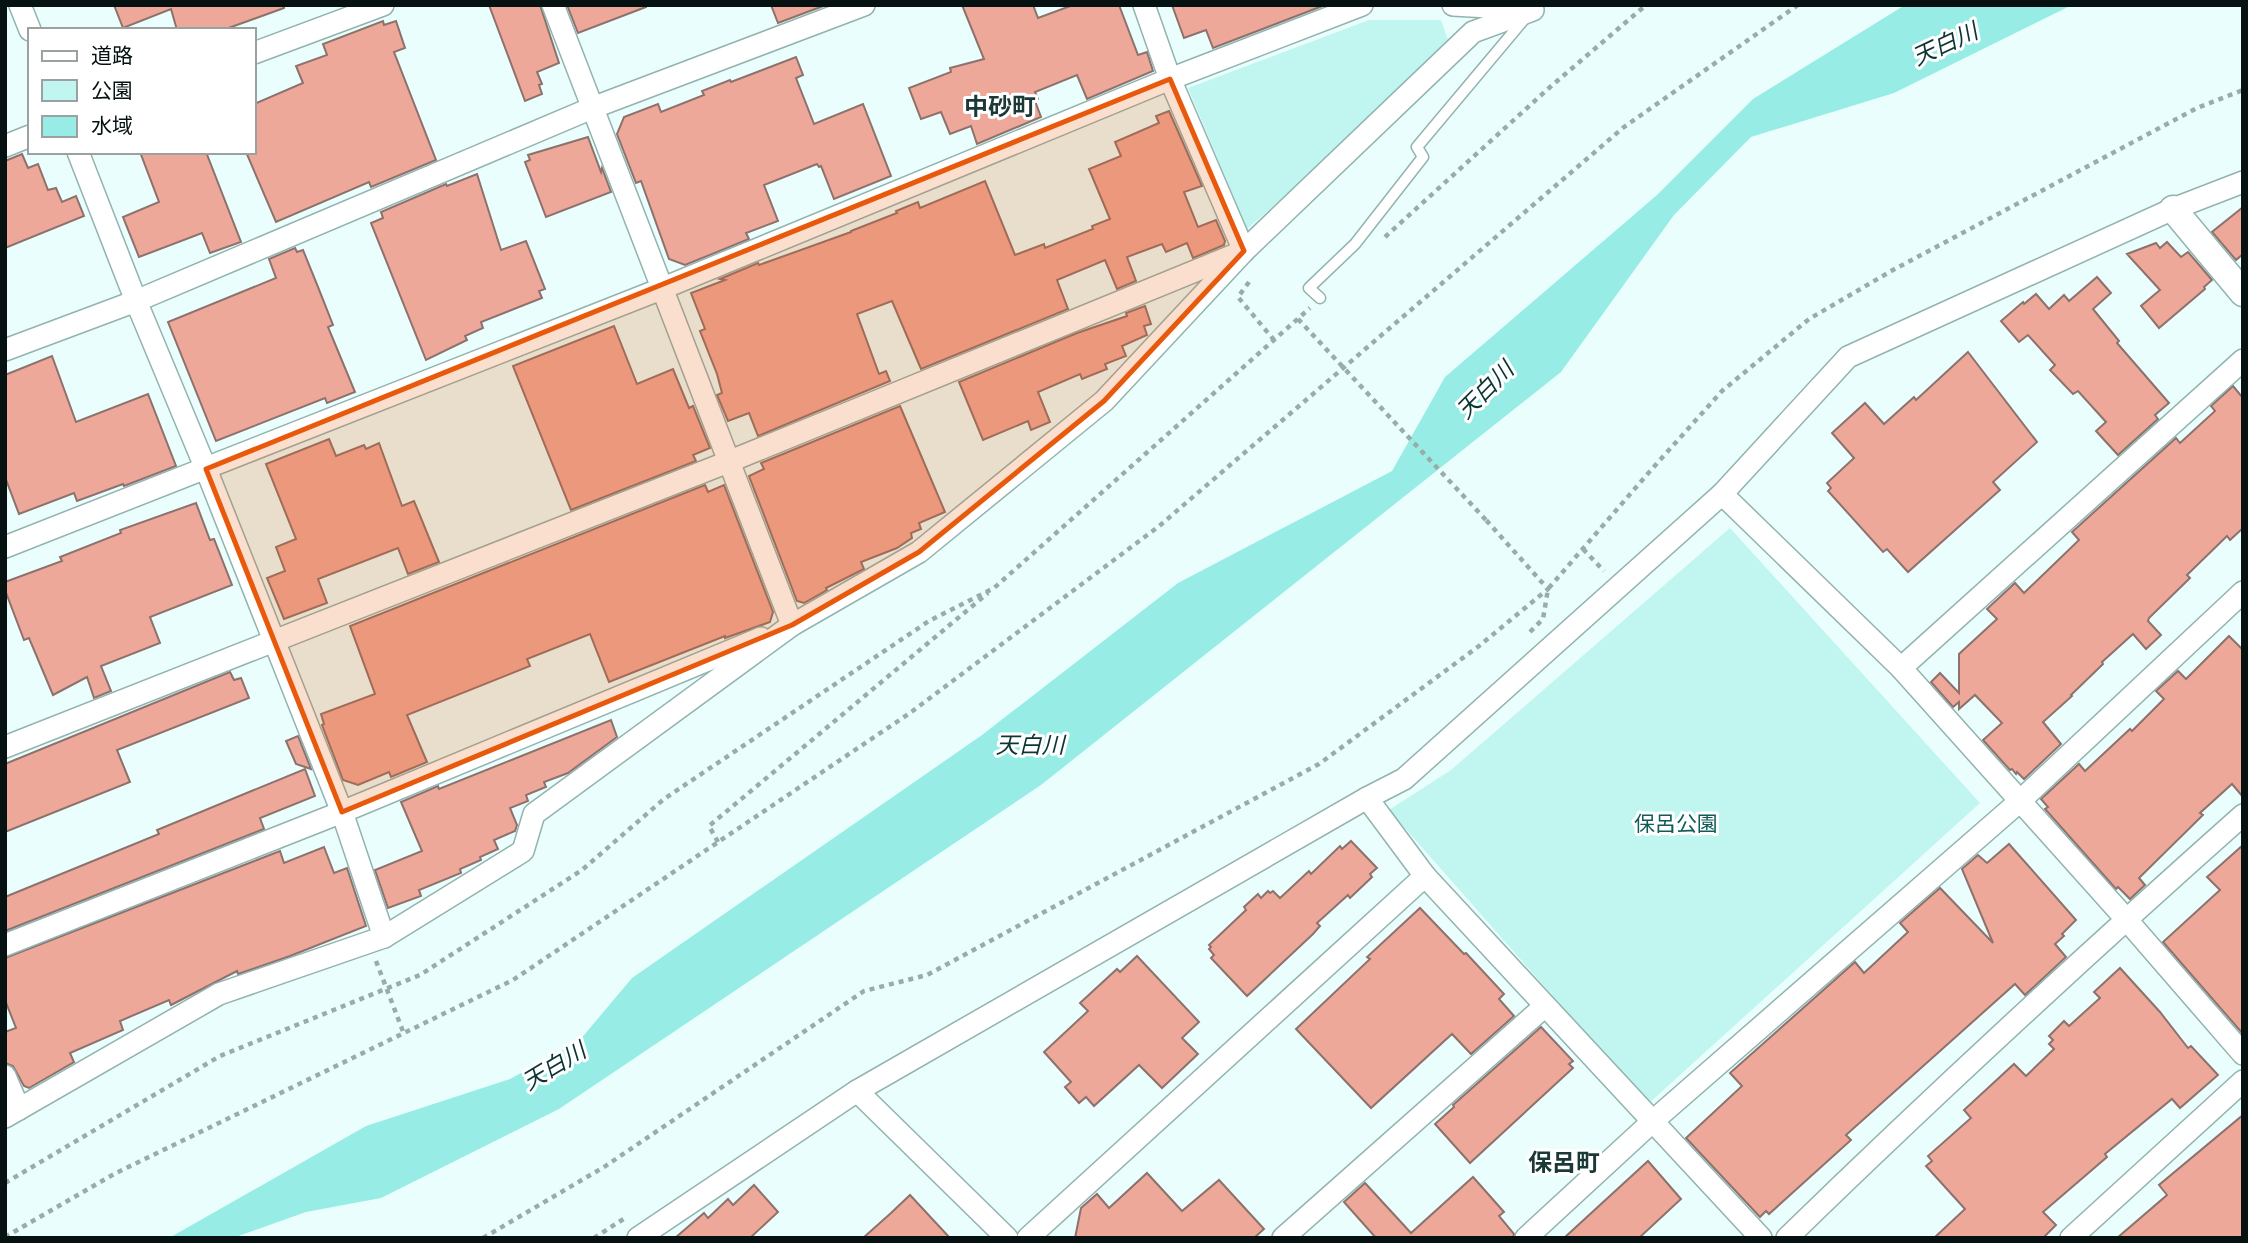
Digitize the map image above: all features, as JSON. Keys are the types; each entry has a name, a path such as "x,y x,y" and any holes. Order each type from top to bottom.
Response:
{"street":[{"path":"20,5 29,28"},
{"path":"256,52 383,5"},
{"path":"553,5 792,625"},
{"path":"5,350 136,301 592,108 864,5"},
{"path":"1144,5 1170,79 1244,251"},
{"path":"5,547 661,289 1170,79 1363,5"},
{"path":"1453,5 1535,8"},
{"path":"5,1076 12,1113 219,994 384,937 523,851 534,814 792,625 919,552 1104,401 1244,251 1473,32 1535,8"},
{"path":"5,146 28,137"},
{"path":"79,154 342,812 384,937"},
{"path":"651,1234 857,1091 1404,779 1722,494 1848,357 2174,209 2243,182"},
{"path":"2174,209 2243,293"},
{"path":"5,747 728,462 1244,251"},
{"path":"1901,668 2243,360"},
{"path":"1722,494 1901,668 2243,1054"},
{"path":"1526,1238 1653,1121 2020,801 2243,592"},
{"path":"5,945 342,812 792,625"},
{"path":"1367,799 1425,876 1760,1238"},
{"path":"1787,1238 2126,919 2243,815"},
{"path":"1028,1238 1425,876"},
{"path":"1283,1238 1545,1006"},
{"path":"2071,1238 2243,1081"},
{"path":"857,1091 1007,1238"}],"lane":[{"path":"1320,298 1309,288 1355,244 1423,157 1417,146 1535,8"}],"path":[{"path":"1383,238 1549,88 1646,5"},
{"path":"5,1237 116,1173 513,980 910,713 1158,527 1624,127 1798,5"},
{"path":"1251,280 1238,297 1274,340"},
{"path":"718,842 709,826 994,588 1320,298"},
{"path":"483,1238 604,1167 864,991 927,975 1319,764 1479,646 1548,589 1298,320"},
{"path":"1583,549 1619,587"},
{"path":"5,1183 220,1056 420,975 582,870 664,799 929,621 994,588"},
{"path":"387,989 404,1034"}],"highlighted area":[{"path":"1170,79 1244,251 1104,401 919,552 792,625 342,812 206,469"}],"green space":[{"path":"1369,20 1441,20 1448,40 1387,107 1247,229 1188,88"},
{"name":"保呂公園","path":"1730,528 1980,803 1648,1104 1389,810 1451,770"}],"water":[{"name":"天白川","path":"1905,5 2072,5 1894,93 1751,137 1674,215 1561,372 1041,785 559,1109 381,1198 306,1212 233,1238 169,1238 366,1126 510,1079 579,1041 632,978 982,735 1178,583 1392,471 1445,377 1657,195 1753,99"}],"building":[{"path":"114,5 284,5 284,8 229,28 176,28 171,9 123,28"},
{"path":"489,5 540,5 559,63 537,72 542,84 539,85 542,94 525,101"},
{"path":"567,5 646,5 646,7 578,33"},
{"path":"771,5 826,5 778,23"},
{"path":"962,5 1033,5 1038,18 1073,5 1119,5 1138,55 1147,52 1153,71 1087,99 1077,75 1035,92 1038,99 1035,101 1041,117 977,144 971,126 950,134 941,112 921,119 909,88 951,72 950,68 984,59"},
{"path":"1172,5 1325,5 1213,48 1206,30 1184,38"},
{"path":"383,21 384,25 396,21 405,48 394,52 436,160 371,187 369,182 276,222 247,154 256,154 256,103 303,83 296,66 327,55 323,44"},
{"path":"796,57 803,75 796,78 814,124 863,104 891,176 834,199 821,166 817,164 764,185 778,221 746,233 749,239 685,265 669,259 641,181 636,183 617,134 624,117 658,104 661,112 704,95 702,91"},
{"path":"1169,111 1202,186 1184,192 1198,227 1216,220 1225,241 1224,245 1193,258 1187,243 1166,252 1162,244 1127,257 1136,281 1117,289 1105,260 1057,280 1068,309 921,369 892,301 857,314 879,374 886,371 890,381 758,436 749,413 728,421 717,395 722,393 717,374 700,331 705,329 691,293 758,263 759,265 851,232 918,202 920,208 985,181 1015,255 1044,244 1045,248 1093,229 1092,226 1110,219 1089,169 1121,156 1115,142 1159,123 1156,116"},
{"path":"588,137 611,192 546,217 525,162 530,160 528,155"},
{"path":"22,154 28,168 38,164 48,190 56,188 62,202 76,196 84,216 5,248 5,161"},
{"path":"141,154 207,154 241,242 210,253 202,233 139,257 123,217 159,202"},
{"path":"477,174 501,250 526,241 545,289 539,291 542,298 481,322 483,328 465,336 467,340 426,360 371,223 383,218 381,212 446,184 447,186"},
{"path":"2243,207 2243,254 2236,260 2212,232"},
{"path":"2167,242 2181,257 2188,252 2212,280 2159,328 2141,306 2160,290 2127,254 2156,243 2160,248"},
{"path":"295,248 297,252 303,250 333,325 328,327 355,392 327,403 325,398 216,441 168,322 276,278 269,259"},
{"path":"2097,277 2111,293 2093,309 2119,341 2117,343 2169,403 2155,415 2158,419 2118,455 2096,431 2106,422 2078,391 2073,394 2050,370 2055,365 2028,335 2019,342 2001,321 2036,294 2049,309 2064,295 2069,301"},
{"path":"1145,306 1151,324 1144,326 1147,335 1122,346 1126,356 1105,364 1107,369 1082,379 1080,374 1038,392 1050,422 1031,430 1028,421 983,440 959,382 1077,333 1127,316 1126,313"},
{"path":"614,326 637,384 673,369 689,408 693,406 710,448 693,455 696,461 571,510 513,366"},
{"path":"1968,352 2037,442 1993,482 2000,490 1908,572 1887,549 1883,552 1828,491 1831,488 1827,483 1854,458 1832,433 1865,403 1884,424 1914,397 1916,400"},
{"path":"52,356 76,422 148,394 176,466 77,501 74,493 19,514 5,477 5,375"},
{"path":"2233,386 2243,398 2243,528 2230,540 2227,536 2187,575 2190,578 2149,618 2148,621 2161,635 2146,649 2133,634 2043,722 2061,744 2024,779 2017,772 2016,774 2010,770 1983,740 2002,723 1975,695 1959,709 1959,702 1953,707 1931,682 1940,673 1959,693 1959,654 1997,619 1987,609 2015,583 2024,593 2079,540 2072,532 2176,438 2180,443 2215,411 2211,406"},
{"path":"900,406 945,512 919,523 921,529 911,533 912,538 897,548 861,562 864,569 826,588 827,590 804,603 797,601 749,476 764,469 761,463"},
{"path":"329,439 336,456 364,445 366,449 379,443 402,506 414,501 439,562 408,574 398,548 318,579 327,603 284,619 267,578 285,571 276,547 296,539 266,464"},
{"path":"705,485 708,492 724,485 773,612 770,622 725,636 609,682 590,634 527,659 530,666 407,715 427,762 391,777 389,772 358,785 343,780 322,725 321,714 375,694 350,626"},
{"path":"196,503 232,585 150,617 160,643 101,666 111,691 94,698 87,677 53,695 29,638 24,640 5,590 5,582 62,561 60,557 121,533 120,530"},
{"path":"2229,636 2243,650 2243,797 2232,784 2200,813 2203,815 2139,878 2145,885 2130,899 2118,887 2116,889 2045,809 2048,807 2041,799 2079,764 2085,771 2130,729 2132,731 2164,699 2156,691 2178,671 2186,679"},
{"path":"230,672 234,680 241,678 249,698 117,750 130,782 5,832 5,764"},
{"path":"611,720 617,737 568,773 544,782 546,787 526,795 528,801 510,808 517,825 515,831 494,840 498,849 460,869 461,873 419,890 421,896 388,908 375,870 422,851 401,802"},
{"path":"298,736 311,769 296,764 286,741"},
{"path":"305,769 315,796 260,818 264,829 5,931 5,897 159,834 157,830"},
{"path":"1351,841 1377,868 1370,874 1372,877 1317,923 1320,926 1313,934 1247,996 1211,958 1214,955 1209,945 1246,910 1244,907 1258,894 1261,898 1268,891 1273,891 1280,898 1309,871 1311,874 1340,846 1342,849"},
{"path":"2009,844 2076,920 2055,944 2066,957 2025,995 2015,984 1846,1135 1851,1140 1769,1214 1766,1211 1760,1217 1686,1138 1742,1086 1730,1073 1855,962 1864,973 1908,932 1900,923 1940,888 1993,943 1962,869 1978,855 1987,863"},
{"path":"2243,845 2243,1034 2163,942 2220,890 2207,877"},
{"path":"324,847 334,873 347,868 366,926 290,956 238,974 237,971 171,1005 169,1000 120,1021 123,1030 70,1053 74,1062 29,1088 24,1086 13,1066 5,1063 5,1032 16,1028 5,1000 5,958 280,851 284,863"},
{"path":"1420,908 1504,994 1499,999 1514,1016 1471,1054 1452,1034 1371,1108 1296,1029"},
{"path":"1137,956 1199,1022 1182,1038 1198,1054 1162,1088 1139,1065 1094,1106 1086,1097 1079,1103 1065,1087 1071,1082 1044,1052 1088,1011 1080,1003 1117,969 1120,972"},
{"path":"2120,968 2188,1048 2191,1046 2218,1075 2180,1108 2172,1099 2105,1154 2107,1157 2043,1212 2056,1225 2043,1238 1934,1238 1965,1209 1926,1166 1932,1161 1928,1156 1971,1118 1964,1110 2014,1064 2026,1076 2054,1049 2049,1044 2053,1040 2049,1036 2064,1021 2069,1026 2100,998 2094,992"},
{"path":"1541,1027 1573,1061 1569,1064 1573,1068 1470,1163 1435,1124"},
{"path":"2243,1115 2243,1238 2117,1238 2167,1195 2159,1185"},
{"path":"1648,1161 1681,1199 1639,1238 1564,1238"},
{"path":"1147,1173 1182,1211 1219,1180 1264,1229 1254,1238 1075,1238 1081,1208 1097,1194 1109,1208"},
{"path":"1473,1177 1504,1212 1499,1216 1514,1234 1513,1238 1376,1238 1344,1202 1365,1183 1411,1233"},
{"path":"754,1185 778,1212 750,1238 675,1238 704,1213 708,1218 728,1199 733,1205"},
{"path":"910,1195 950,1238 863,1238 891,1213"}],"district":[{"name":"中砂町","path":"1000,107"},
{"name":"保呂町","path":"1564,1163"}]}
